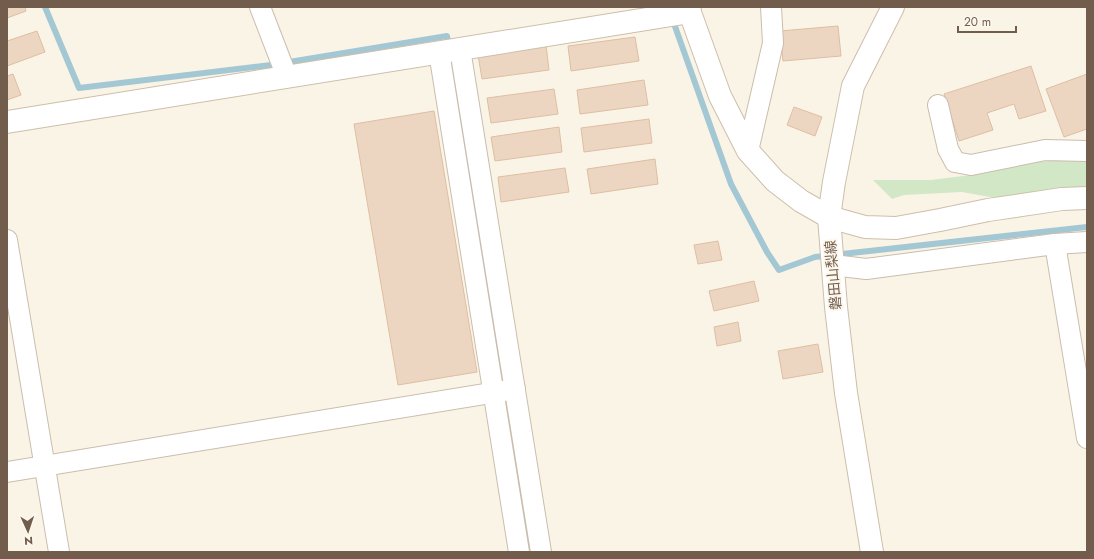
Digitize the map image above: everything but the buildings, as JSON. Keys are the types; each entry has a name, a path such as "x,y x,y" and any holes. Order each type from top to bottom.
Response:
{"street":[{"path":"260,7 287,77"},
{"path":"748,151 773,43 771,7"},
{"name":"磐田山梨線","path":"872,552 846,393 836,307 829,217 834,182 853,86 893,7"},
{"path":"7,122 450,51 689,10 720,96 748,151 775,181 801,201 829,217 865,227 896,228 988,210 1087,198"},
{"path":"450,51 515,389 541,552"},
{"path":"450,51 493,392 519,552"},
{"path":"938,105 948,149 955,162 971,165 1045,150 1087,151"},
{"path":"7,240 59,552"},
{"path":"833,265 866,269 1055,244 1087,242"},
{"path":"1055,244 1087,438"},
{"path":"7,472 515,389"}],"green space":[{"path":"1083,158 1087,159 1087,190 1029,204 962,192 904,195 892,199 873,180 931,180 979,174 1027,163"}],"waterway":[{"path":"45,7 79,88 271,65 447,36 530,552"},
{"path":"672,18 731,184 767,252 779,270 815,257 1087,227"}]}
